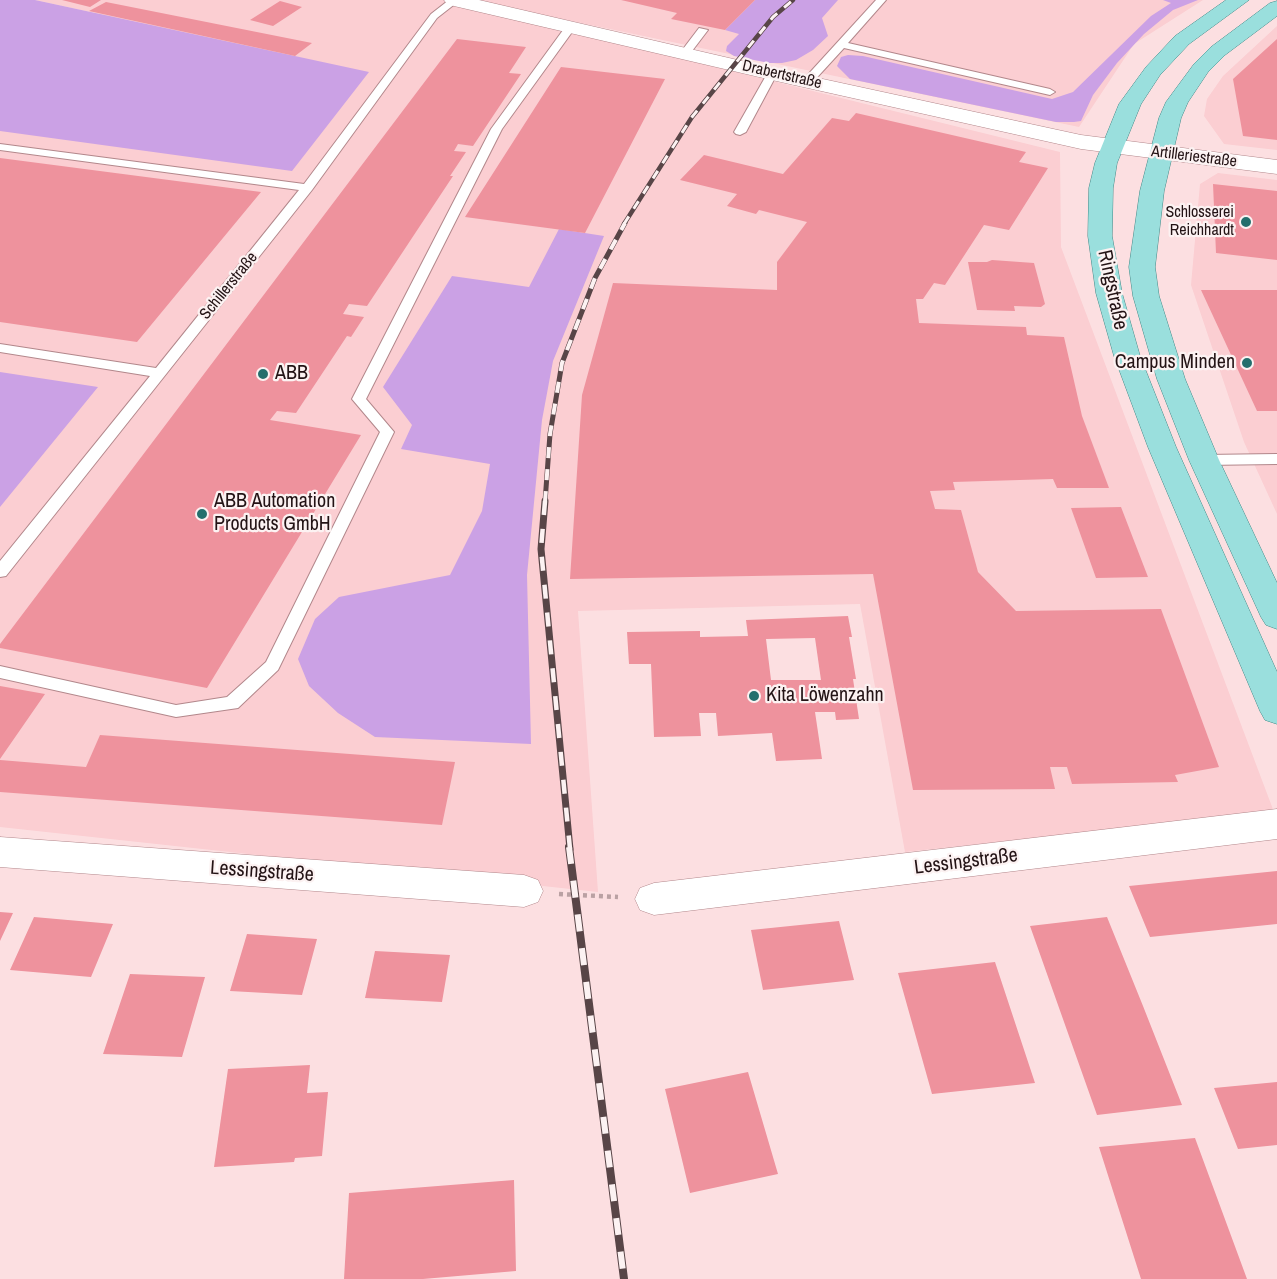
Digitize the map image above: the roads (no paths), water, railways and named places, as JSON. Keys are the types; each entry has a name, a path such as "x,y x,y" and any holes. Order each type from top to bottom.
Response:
{"main road":[{"name":"Ringstraße","path":"1239,0 1199,26 1167,55 1130,104 1111,147 1101,188 1100,237 1109,293 1124,345 1166,457 1277,711"},
{"name":"Ringstraße","path":"1277,7 1237,35 1201,68 1177,102 1160,154 1143,246 1146,296 1171,379 1204,460 1277,617"}],"street":[{"name":"Drabertstraße","path":"455,0 807,82 1111,147"},
{"name":"Artilleriestraße","path":"1111,147 1277,167"},
{"name":"Lessingstraße","path":"654,899 1277,824"},
{"name":"Lessingstraße","path":"0,852 524,891"}],"lane":[{"name":"Schillerstraße","path":"0,572 308,188 434,16 455,0"},
{"path":"807,82 881,0"},
{"path":"0,672 176,711 232,703 272,666 387,432 359,399 497,129 570,28"},
{"path":"684,53 704,30"},
{"path":"841,44 1050,92"},
{"path":"740,132 772,74"},
{"path":"0,147 308,188"},
{"path":"0,348 160,373"},
{"path":"1204,460 1277,459"}],"railway":[{"path":"624,224 692,117 773,17 793,0"},
{"path":"545,502 550,434 562,363 595,278 625,223"},
{"path":"545,501 541,549 570,849"},
{"path":"569,847 624,1279"}],"place":[{"name":"Schlosserei Reichhardt","path":"1246,222"},
{"name":"Campus Minden","path":"1247,363"},
{"name":"ABB","path":"263,374"},
{"name":"ABB Automation Products GmbH","path":"202,514"},
{"name":"Kita Löwenzahn","path":"754,696"}]}
